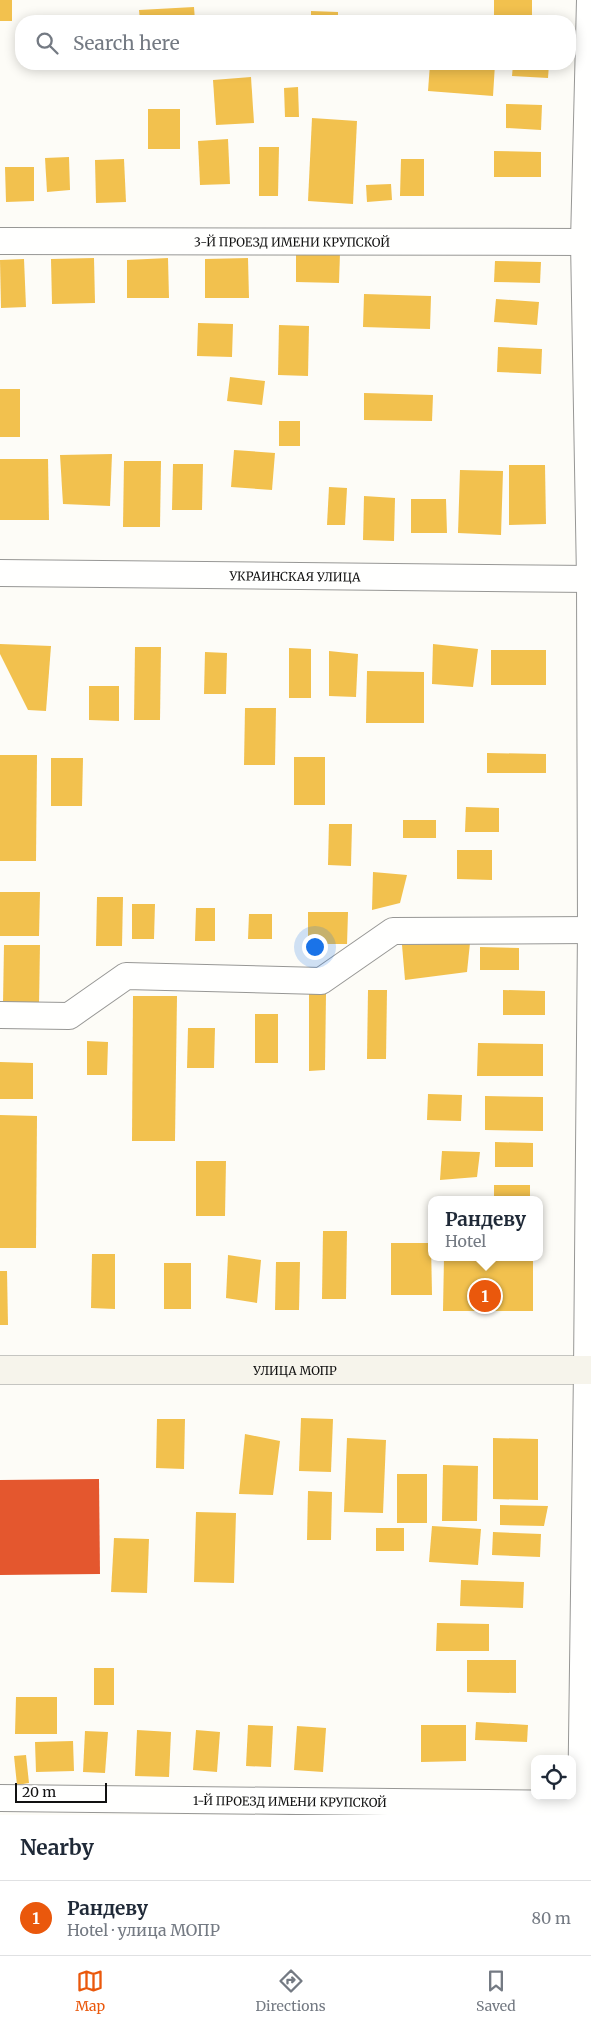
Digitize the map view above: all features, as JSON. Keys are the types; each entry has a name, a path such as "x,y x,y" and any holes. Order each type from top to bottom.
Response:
{"main road":[{"name":"УЛИЦА МОПР","path":"0,1370 589,1370"}],"street":[{"path":"581,1810 589,1370 591,579 584,242 590,0"},
{"name":"3-Й ПРОЕЗД ИМЕНИ КРУПСКОЙ","path":"0,241 584,242"},
{"name":"УКРАИНСКАЯ УЛИЦА","path":"0,573 591,579"},
{"path":"0,1015 69,1016 126,976 321,981 393,931 591,930"},
{"name":"1-Й ПРОЕЗД ИМЕНИ КРУПСКОЙ","path":"0,1798 581,1810"}],"building: Homes":[{"path":"0,0 12,0 12,21 0,21"},
{"path":"494,0 532,0 532,15 494,15"},
{"path":"194,7 195,15 139,15 139,10"},
{"path":"311,11 338,12 338,15 311,15"},
{"path":"430,70 495,70 493,96 428,91"},
{"path":"512,70 549,70 548,78 512,76"},
{"path":"251,77 254,123 216,125 213,80"},
{"path":"298,87 299,117 285,117 284,88"},
{"path":"506,104 542,105 541,130 506,128"},
{"path":"148,109 180,109 180,149 148,149"},
{"path":"312,118 357,121 353,204 308,201"},
{"path":"228,139 230,184 200,185 198,141"},
{"path":"259,147 279,147 278,196 259,196"},
{"path":"494,151 541,152 541,177 494,177"},
{"path":"69,157 70,190 47,192 45,158"},
{"path":"124,159 126,202 96,203 95,160"},
{"path":"401,159 424,159 424,196 400,196"},
{"path":"5,167 34,167 34,201 6,202"},
{"path":"391,184 392,200 367,202 366,185"},
{"path":"296,252 340,253 339,283 296,282"},
{"path":"94,258 95,303 52,304 51,259"},
{"path":"168,258 169,298 127,298 127,260"},
{"path":"248,258 249,298 205,298 205,259"},
{"path":"24,259 26,307 1,308 0,260"},
{"path":"495,261 541,262 540,283 494,282"},
{"path":"364,294 431,296 430,329 363,327"},
{"path":"496,299 539,302 537,325 494,322"},
{"path":"198,323 233,324 232,357 197,356"},
{"path":"279,325 309,326 308,376 278,375"},
{"path":"498,347 542,349 541,374 497,372"},
{"path":"230,377 265,381 262,405 227,401"},
{"path":"0,389 20,389 20,437 0,437"},
{"path":"364,393 433,395 432,421 364,420"},
{"path":"279,421 300,421 300,446 279,446"},
{"path":"234,450 275,453 272,490 231,487"},
{"path":"112,454 110,506 63,504 60,455"},
{"path":"0,459 48,459 49,520 0,520"},
{"path":"124,461 161,461 160,527 123,527"},
{"path":"173,464 203,464 202,510 172,510"},
{"path":"509,465 545,465 546,524 509,525"},
{"path":"460,470 503,471 501,535 458,533"},
{"path":"329,487 347,488 345,525 327,525"},
{"path":"364,496 395,498 394,541 363,540"},
{"path":"411,499 446,499 447,533 411,533"},
{"path":"0,644 51,646 46,711 28,710 0,654"},
{"path":"433,644 478,649 473,687 432,684"},
{"path":"135,647 161,647 160,720 134,720"},
{"path":"289,648 311,649 311,698 289,698"},
{"path":"491,650 546,650 546,685 491,685"},
{"path":"329,651 358,654 356,697 329,696"},
{"path":"205,652 227,653 226,694 204,694"},
{"path":"367,671 424,672 424,723 366,723"},
{"path":"89,686 119,686 119,721 89,720"},
{"path":"245,708 276,708 275,765 244,765"},
{"path":"487,753 546,754 546,773 487,773"},
{"path":"0,755 37,755 36,861 0,861"},
{"path":"294,757 325,757 325,805 294,805"},
{"path":"51,758 83,758 82,806 51,806"},
{"path":"466,807 499,808 499,832 465,832"},
{"path":"403,820 436,820 436,838 403,838"},
{"path":"329,824 352,824 351,866 328,865"},
{"path":"457,850 492,850 492,880 457,879"},
{"path":"373,872 407,875 400,903 372,910"},
{"path":"0,892 40,892 39,936 0,936"},
{"path":"97,897 123,897 122,946 96,946"},
{"path":"132,904 155,904 154,939 132,939"},
{"path":"196,908 215,908 215,941 195,941"},
{"path":"308,912 348,912 347,944 308,944"},
{"path":"249,914 272,914 272,939 248,939"},
{"path":"470,943 467,972 405,980 402,945"},
{"path":"4,945 40,945 39,1005 3,1004"},
{"path":"480,947 519,948 519,970 480,970"},
{"path":"368,990 387,990 386,1059 367,1059"},
{"path":"503,990 545,991 545,1015 503,1015"},
{"path":"309,994 326,994 325,1070 309,1071"},
{"path":"133,996 177,996 175,1141 132,1141"},
{"path":"255,1014 278,1014 278,1063 255,1063"},
{"path":"188,1028 215,1028 214,1068 187,1068"},
{"path":"87,1041 108,1042 107,1075 87,1075"},
{"path":"478,1043 543,1044 543,1076 477,1076"},
{"path":"0,1062 33,1063 33,1099 0,1099"},
{"path":"428,1094 462,1095 461,1121 427,1120"},
{"path":"485,1096 543,1097 543,1131 485,1130"},
{"path":"0,1115 37,1116 36,1248 0,1248"},
{"path":"495,1142 533,1143 533,1167 495,1167"},
{"path":"442,1151 480,1152 477,1177 440,1180"},
{"path":"196,1161 226,1161 225,1216 196,1216"},
{"path":"494,1185 530,1185 530,1196 494,1196"},
{"path":"323,1231 347,1231 346,1299 322,1299"},
{"path":"391,1243 428,1243 428,1261 431,1261 432,1295 391,1295"},
{"path":"92,1254 115,1254 115,1309 91,1308"},
{"path":"228,1255 261,1260 257,1303 226,1298"},
{"path":"444,1261 533,1261 533,1311 443,1311"},
{"path":"276,1262 300,1262 299,1310 275,1310"},
{"path":"164,1263 191,1263 191,1309 164,1309"},
{"path":"0,1271 7,1271 8,1325 0,1325"},
{"path":"301,1418 333,1419 331,1472 299,1471"},
{"path":"157,1419 185,1419 184,1469 156,1468"},
{"path":"245,1434 280,1441 273,1495 239,1494"},
{"path":"347,1438 386,1440 383,1513 344,1512"},
{"path":"493,1438 538,1439 538,1500 493,1499"},
{"path":"443,1465 478,1466 477,1521 442,1521"},
{"path":"397,1474 427,1474 427,1523 397,1523"},
{"path":"308,1491 332,1492 331,1540 307,1540"},
{"path":"500,1505 548,1506 544,1526 500,1525"},
{"path":"196,1512 236,1513 234,1583 194,1582"},
{"path":"432,1526 481,1529 478,1565 429,1562"},
{"path":"376,1528 404,1528 404,1551 376,1551"},
{"path":"493,1532 541,1534 540,1557 492,1555"},
{"path":"114,1538 149,1539 147,1593 111,1592"},
{"path":"461,1580 524,1582 523,1608 460,1606"},
{"path":"437,1623 489,1624 489,1651 436,1651"},
{"path":"467,1660 516,1660 516,1693 467,1692"},
{"path":"94,1668 114,1668 114,1705 94,1705"},
{"path":"16,1697 57,1697 57,1734 15,1734"},
{"path":"476,1722 528,1725 527,1742 475,1740"},
{"path":"248,1725 273,1726 271,1767 246,1766"},
{"path":"421,1725 466,1725 466,1761 421,1762"},
{"path":"297,1726 326,1728 323,1772 294,1770"},
{"path":"137,1730 171,1732 169,1777 135,1776"},
{"path":"196,1730 220,1732 217,1772 193,1770"},
{"path":"85,1731 108,1732 105,1773 83,1772"},
{"path":"73,1741 74,1771 36,1772 35,1742"},
{"path":"26,1755 29,1783 17,1785 14,1756"}],"building: Shops":[{"path":"99,1479 100,1574 0,1575 0,1480"}],"place":[{"name":"Рандеву","path":"485,1296"}]}
